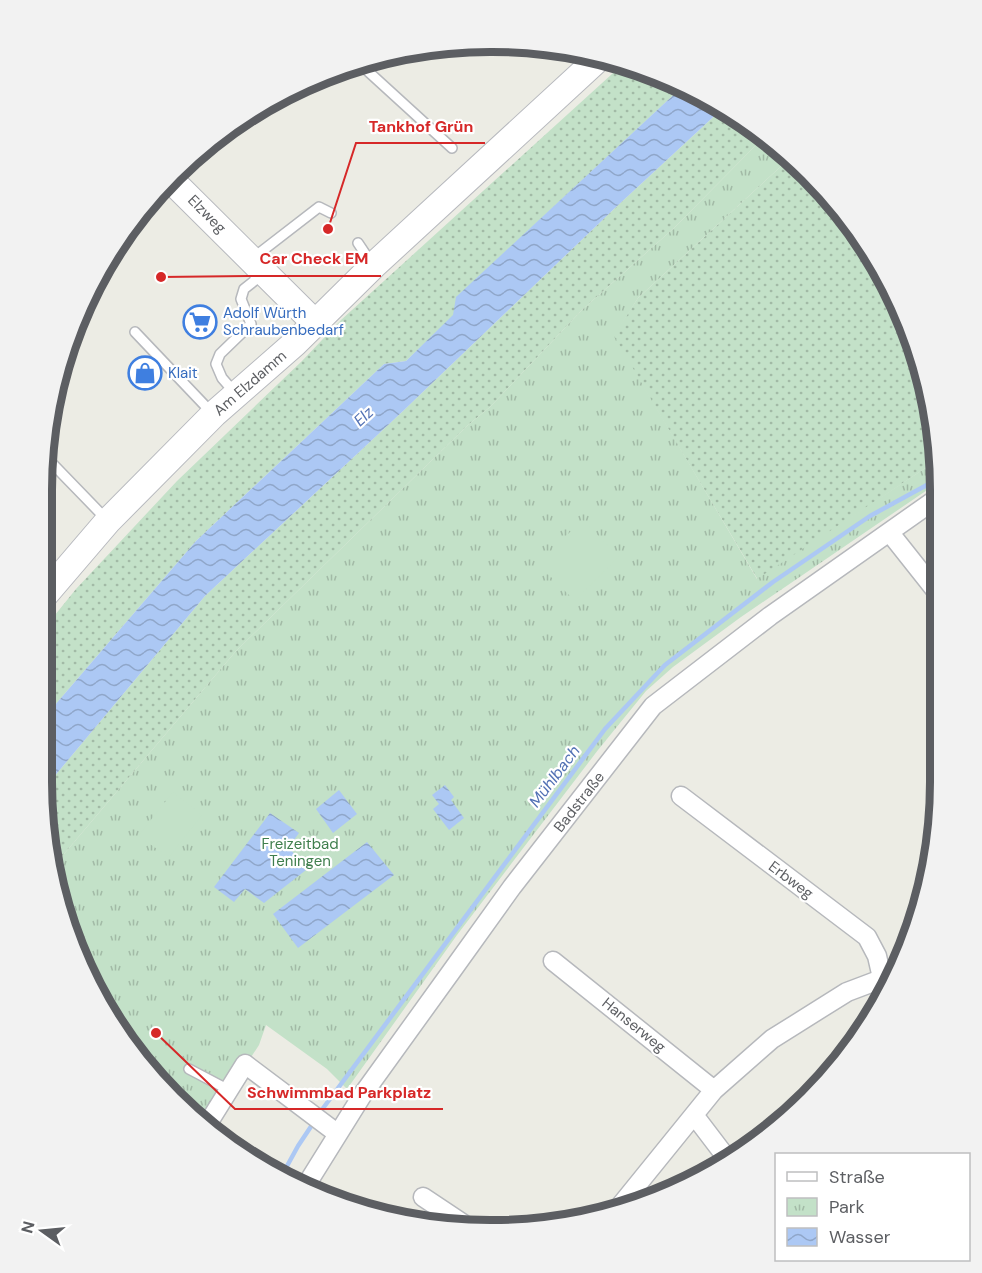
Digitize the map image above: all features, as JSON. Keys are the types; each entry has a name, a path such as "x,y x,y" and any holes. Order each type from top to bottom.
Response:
{"street":[{"name":"Am Elzdamm","path":"52,586 108,521 214,414 316,324 373,266 592,64"},
{"name":"Elzweg","path":"177,186 316,324"},
{"name":"Badstraße","path":"308,1180 332,1129 363,1094 513,887 653,706 770,616 930,503"},
{"path":"890,533 930,583"},
{"name":"Erbweg","path":"681,796 867,937 885,973"},
{"name":"Hanserweg","path":"553,961 714,1090"},
{"path":"626,1199 714,1090 772,1039 847,992 883,979"},
{"path":"211,1119 245,1064 332,1129"},
{"path":"694,1115 724,1154"},
{"path":"423,1197 457,1219"}],"lane":[{"path":"367,70 452,148"},
{"path":"237,395 222,378 216,364 220,354 251,324 241,299 244,289 258,266 319,207 331,213"},
{"path":"357,243 373,266"},
{"path":"135,332 214,414"},
{"path":"53,464 108,521"},
{"path":"189,1070 229,1090"}],"green space":[{"path":"616,71 675,93 457,297 454,315 406,361 384,364 196,541 52,708 52,619 76,589 177,481 302,361 341,320"},
{"path":"716,115 758,143 674,228 582,310 490,407 467,426 236,651 60,859 53,811 52,779 205,596"},
{"name":"Freizeitbad Teningen","path":"758,143 783,164 638,298 614,336 757,579 929,466 930,488 741,617 673,667 646,691 598,750 457,935 347,1089 327,1069 266,1025 259,1045 211,1119 161,1071 126,1026 111,1001 86,950 76,923 60,859 236,651 467,426 490,407 582,310 674,228"},
{"path":"783,164 821,202 839,224 856,247 884,297 896,323 915,378 926,434 929,466 758,580 613,336 638,298"},
{"path":"582,520 619,556 575,601 538,564"},
{"path":"173,792 202,815 169,857 138,836"}],"water":[{"name":"Elz","path":"675,93 716,115 205,596 52,779 52,708 196,541 384,364 406,361 453,315 456,297"},
{"path":"445,785 454,797 451,800 464,818 449,830 433,809 439,804 432,795"},
{"path":"339,790 357,814 333,833 316,809"},
{"path":"270,813 299,833 289,847 306,870 264,903 245,889 234,902 214,887"},
{"path":"367,842 394,875 298,948 273,914"}],"waterway":[{"name":"Mühlbach","path":"318,1115 605,729 665,665 773,582 870,516 930,483"},
{"name":"Mühlbach","path":"285,1169 314,1122"}],"place":[{"name":"Tankhof Grün","path":"328,229"},
{"name":"Car Check EM","path":"161,277"},
{"name":"Adolf Würth Schraubenbedarf","path":"200,322"},
{"name":"Klait","path":"145,373"},
{"name":"Schwimmbad Parkplatz","path":"156,1033"}]}
